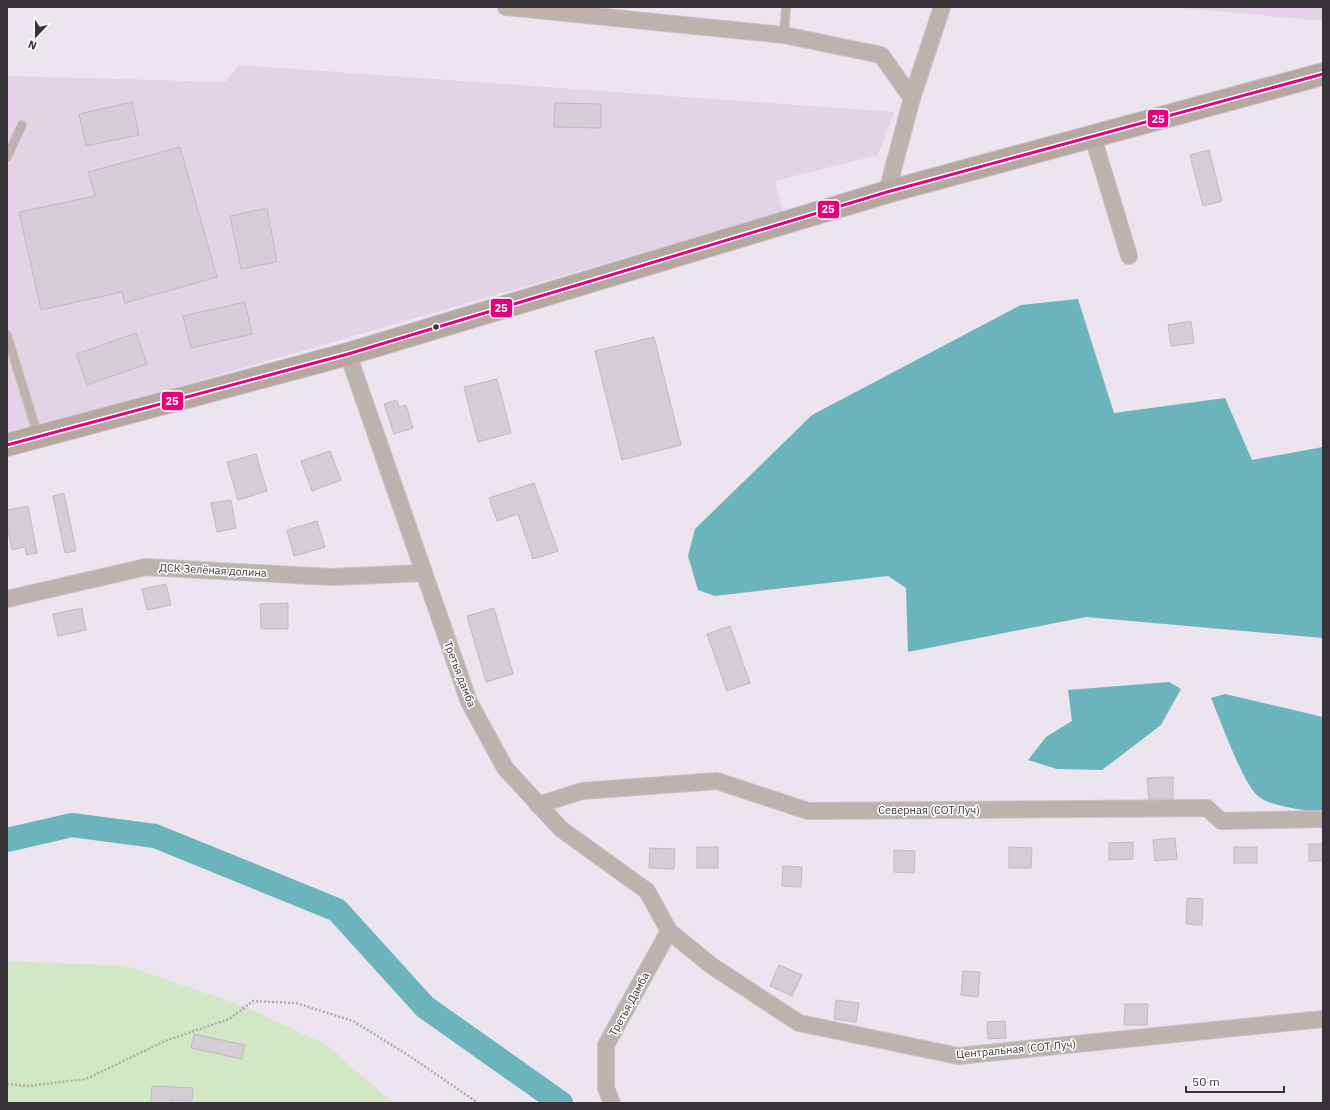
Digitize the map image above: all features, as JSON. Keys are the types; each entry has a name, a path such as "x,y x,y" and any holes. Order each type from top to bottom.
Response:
{"main road":[{"path":"7,445 348,354 887,192 1323,74"}],"street":[{"path":"506,7 784,35 881,55 912,98"},
{"path":"887,192 912,98 942,7"},
{"path":"1093,137 1129,256"},
{"name":"Третья дамба","path":"348,354 469,702 505,768 561,829 647,891 669,931"},
{"name":"ДСК Зелёная долина","path":"7,599 146,567 331,577 424,573"},
{"name":"Северная (СОТ Луч)","path":"538,805 582,791 718,781 808,811 1207,808 1221,821 1323,819"},
{"name":"Центральная (СОТ Луч)","path":"669,931 712,966 799,1023 958,1056 1323,1019"},
{"name":"Третья Дамба","path":"612,1103 606,1088 606,1045 669,931"}],"lane":[{"path":"784,35 786,7"},
{"path":"7,157 22,125"},
{"path":"7,335 39,437"}],"path":[{"path":"7,1084 28,1086 86,1079 165,1041 229,1019 253,1001 296,1003 353,1021 411,1057 478,1103"}],"shaded area":[{"path":"1172,7 1323,7 1323,21"},
{"path":"239,65 894,112 878,155 775,181 783,212 7,436 7,76 225,82"}],"green space":[{"path":"7,961 126,966 241,1005 327,1045 393,1103 7,1103"}],"water":[{"path":"1078,299 1114,413 1225,398 1252,460 1323,447 1323,638 1086,617 908,652 906,588 888,576 715,596 698,590 688,556 695,529 812,415 1021,305"},
{"path":"1169,682 1181,689 1161,725 1102,770 1057,769 1028,760 1046,737 1072,721 1068,690"},
{"path":"1225,694 1323,717 1323,813 1289,808 1271,803 1258,796 1252,789 1239,765 1211,698"}],"building":[{"path":"132,102 139,135 86,146 79,114"},
{"path":"555,103 601,104 601,128 554,127"},
{"path":"180,147 217,277 125,303 122,292 41,310 19,212 95,196 88,172"},
{"path":"1209,150 1222,201 1203,206 1190,155"},
{"path":"267,208 277,262 241,269 230,216"},
{"path":"245,302 252,334 191,348 183,316"},
{"path":"1191,321 1194,343 1171,346 1168,325"},
{"path":"136,333 147,364 87,385 76,354"},
{"path":"654,337 681,445 622,460 595,351"},
{"path":"497,379 511,433 478,442 464,387"},
{"path":"397,400 399,407 406,405 413,428 394,434 384,404"},
{"path":"330,451 341,480 312,491 301,461"},
{"path":"256,454 267,491 238,500 227,462"},
{"path":"534,483 558,551 533,559 518,514 497,521 489,498"},
{"path":"64,493 76,551 65,553 53,496"},
{"path":"231,500 236,528 217,532 211,503"},
{"path":"28,506 37,553 26,555 25,547 12,550 7,525 7,510"},
{"path":"317,521 325,547 294,556 287,530"},
{"path":"166,584 171,605 147,610 142,589"},
{"path":"288,603 288,629 261,629 260,604"},
{"path":"82,608 86,630 58,636 53,614"},
{"path":"494,608 513,674 486,682 467,616"},
{"path":"730,626 750,683 727,691 707,634"},
{"path":"1173,777 1173,799 1149,799 1147,778"},
{"path":"1175,838 1177,859 1155,861 1153,840"},
{"path":"1133,842 1133,859 1109,860 1109,843"},
{"path":"1309,844 1323,844 1323,861 1309,861"},
{"path":"697,847 718,847 718,868 697,868"},
{"path":"1009,847 1032,848 1031,868 1009,868"},
{"path":"1234,847 1257,847 1257,863 1234,863"},
{"path":"650,848 675,849 674,869 649,868"},
{"path":"894,850 915,851 914,873 894,872"},
{"path":"783,866 802,867 801,887 782,886"},
{"path":"1187,898 1203,899 1202,925 1186,924"},
{"path":"779,965 802,975 792,996 770,986"},
{"path":"963,971 980,972 978,997 961,995"},
{"path":"836,1000 859,1003 856,1022 834,1019"},
{"path":"1125,1004 1148,1004 1147,1025 1124,1025"},
{"path":"1005,1021 1006,1038 988,1039 987,1022"},
{"path":"194,1034 245,1045 242,1059 191,1048"},
{"path":"152,1086 193,1088 192,1101 172,1100 172,1103 151,1103"}],"waterway":[{"path":"7,840 72,825 155,836 337,910 425,1007 561,1103"}],"transit line":[{"name":"25","path":"7,445 348,354 887,192 1323,74"}]}
